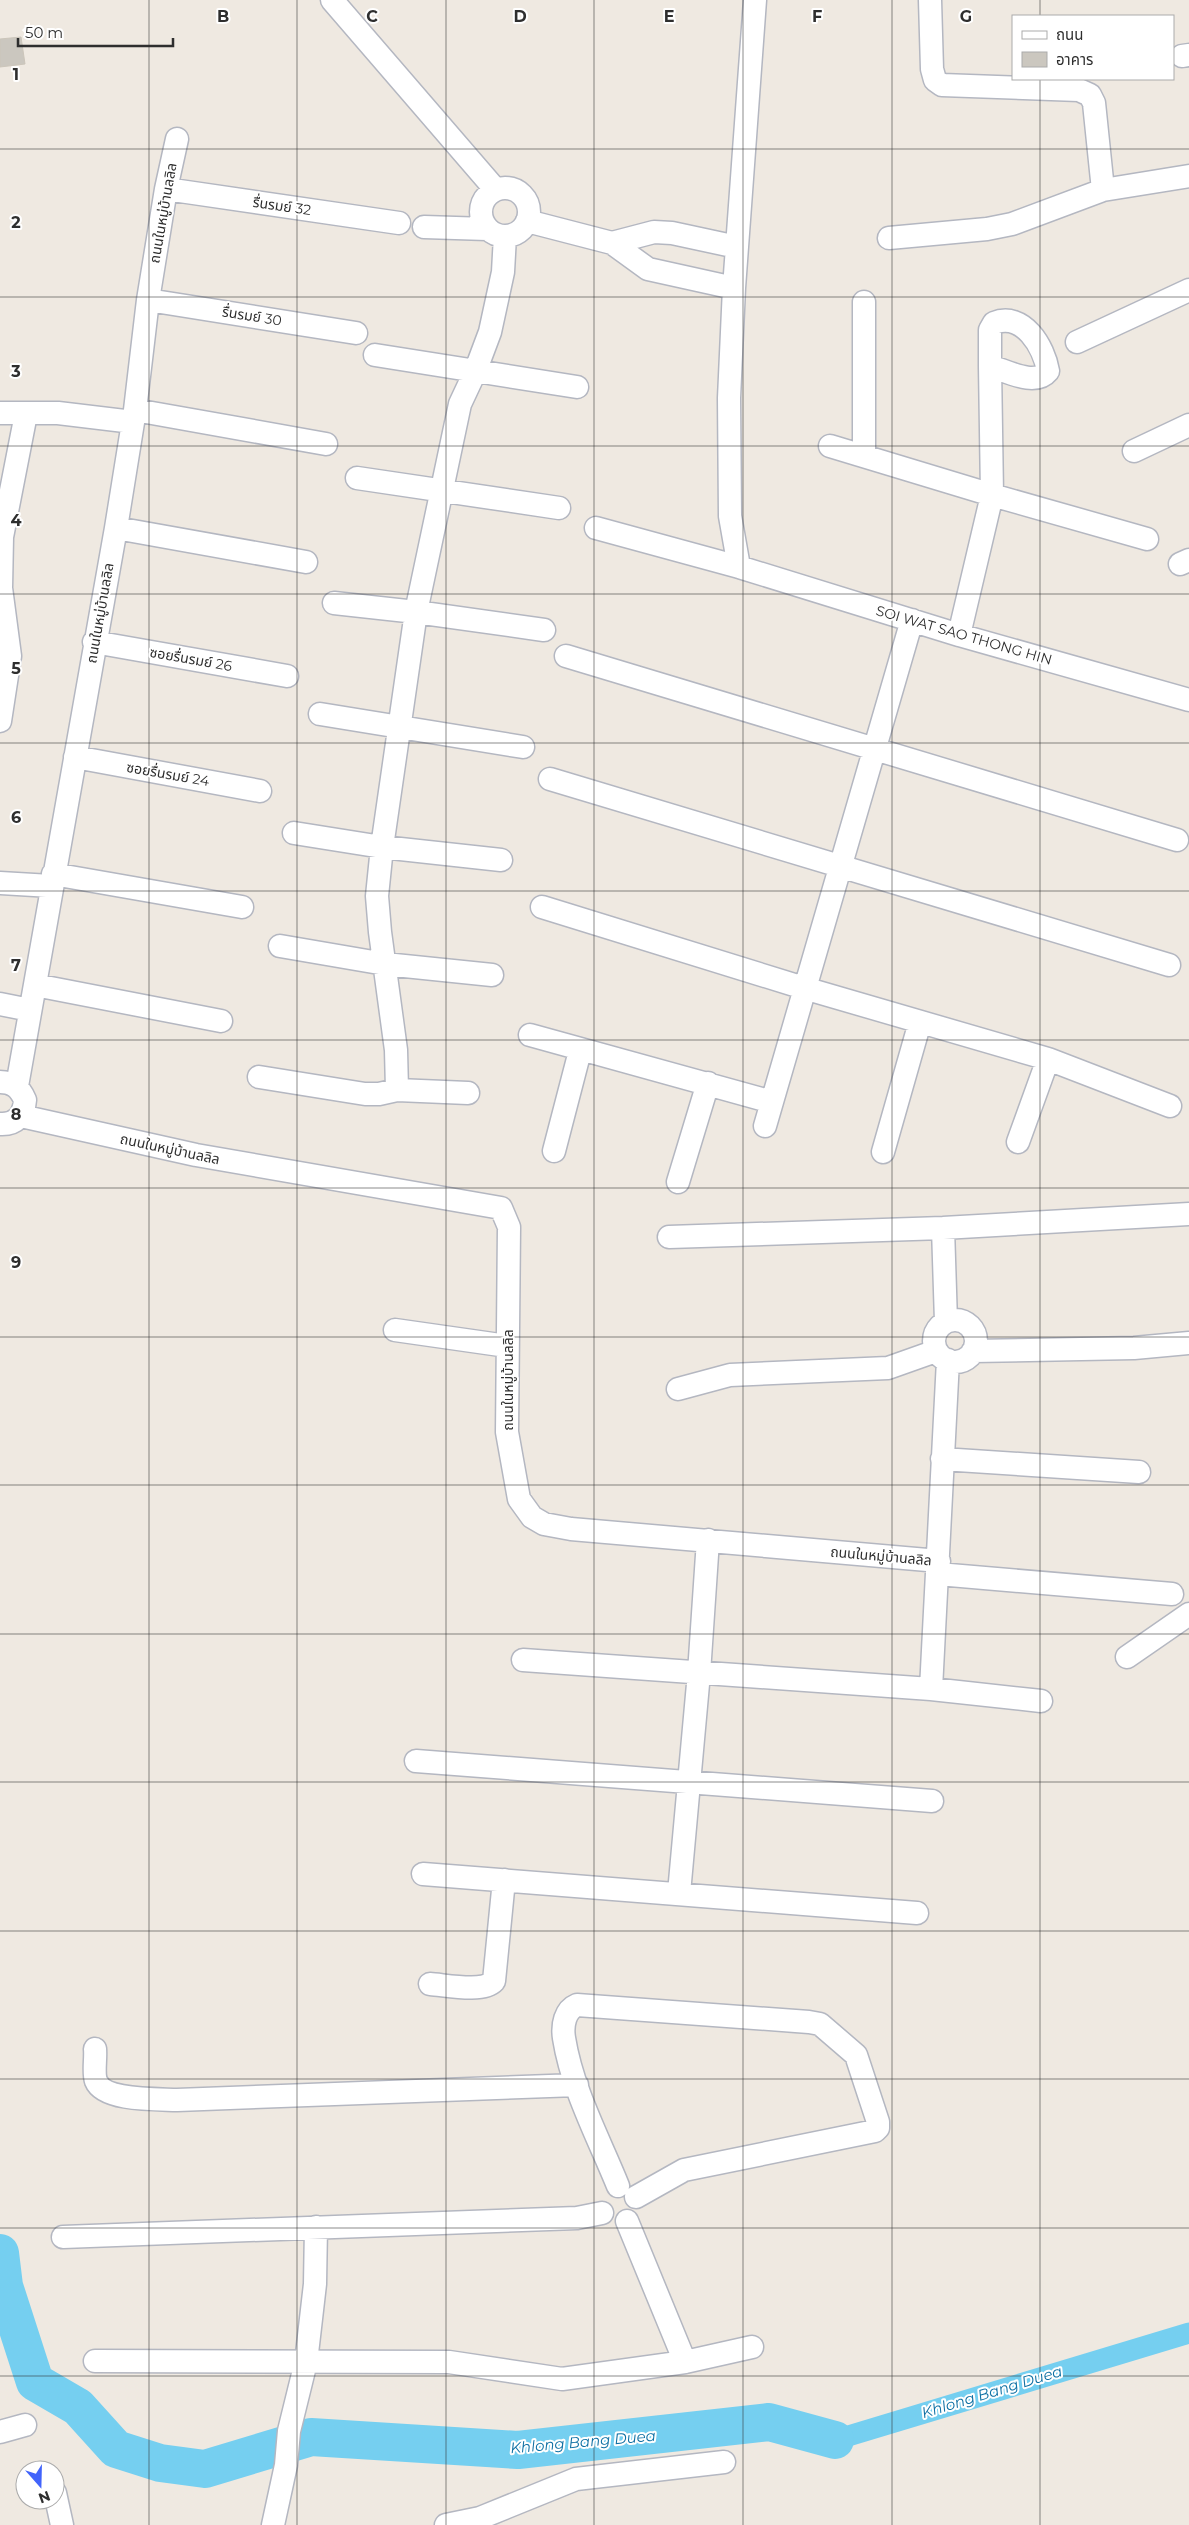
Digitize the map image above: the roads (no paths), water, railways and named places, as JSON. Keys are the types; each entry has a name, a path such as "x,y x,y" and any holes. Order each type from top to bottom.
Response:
{"street":[{"path":"332,0 495,189"},
{"path":"739,567 730,516 729,398 734,288 755,0"},
{"path":"930,0 932,69 935,80 942,86 1080,90 1090,94 1094,103 1103,190"},
{"name":"ถนนในหมู่บ้านลลิล","path":"8,1084 30,1010 35,985 94,642 116,528 134,416 148,300 166,189 177,139"},
{"path":"889,238 987,229 1012,224 1103,190 1189,176"},
{"path":"397,1090 396,1050 377,896 382,847 416,612 460,404 475,372 490,332 503,272 496,232 482,221 480,212 487,194 495,189 505,187 522,194 527,202 529,211 527,221 514,234 496,232 424,227"},
{"name":"รื่นรมย์ 32","path":"166,189 399,223"},
{"path":"527,221 612,243 648,269 734,288"},
{"path":"612,243 654,232 672,233 737,247"},
{"path":"1077,342 1189,290"},
{"name":"รื่นรมย์ 30","path":"148,300 356,332"},
{"path":"864,302 864,455"},
{"path":"375,355 577,387"},
{"path":"959,635 992,495 990,366"},
{"path":"0,413 134,416 326,444"},
{"path":"0,720 5,655 1,588 1,537 26,414"},
{"path":"1134,452 1189,425"},
{"path":"830,446 1147,539"},
{"path":"357,478 559,508"},
{"path":"116,528 306,562"},
{"name":"SOI WAT SAO THONG HIN","path":"596,528 739,567 959,635 1189,700"},
{"path":"334,603 416,612 544,630"},
{"path":"765,1126 912,620"},
{"name":"ซอยรื่นรมย์ 26","path":"94,642 287,676"},
{"path":"566,656 1177,840"},
{"path":"320,714 401,725 523,747"},
{"name":"ซอยรื่นรมย์ 24","path":"75,757 260,791"},
{"path":"550,779 1169,965"},
{"path":"294,833 382,847 501,860"},
{"path":"0,883 52,880 242,907"},
{"path":"542,907 804,988 1048,1059 1170,1106"},
{"path":"280,946 385,964 492,975"},
{"path":"35,985 221,1021"},
{"path":"0,1004 30,1010"},
{"path":"883,1152 920,1022"},
{"path":"530,1035 580,1051 708,1082 772,1102"},
{"path":"554,1151 580,1051"},
{"path":"1018,1142 1048,1059"},
{"path":"259,1077 365,1094 379,1094 397,1090 468,1093"},
{"path":"678,1182 708,1082"},
{"path":"8,1084 25,1100 10,1120"},
{"name":"ถนนในหมู่บ้านลลิล","path":"10,1120 196,1155 501,1208 510,1227 507,1432 519,1499 532,1517 544,1524 571,1529 708,1540 938,1567 942,1459 942,1356 934,1340 937,1329 946,1322"},
{"path":"669,1237 943,1228 1189,1214"},
{"path":"678,1389 730,1375 888,1368 942,1356 962,1360 973,1351 976,1344 972,1329 960,1320 946,1322 943,1228"},
{"path":"395,1330 507,1346"},
{"path":"973,1351 1134,1348 1189,1344"},
{"path":"942,1459 1139,1472"},
{"path":"679,1893 699,1673 708,1540"},
{"path":"931,1689 938,1567 1172,1594"},
{"path":"1127,1657 1189,1614"},
{"path":"523,1660 931,1689 1041,1701"},
{"path":"416,1762 688,1781 932,1802"},
{"path":"424,1874 917,1913"},
{"path":"430,1984 480,1988 489,1986 494,1981 504,1880"},
{"path":"602,2213 602,2198 605,2192 627,2192 684,2170 875,2131 878,2128 878,2122 856,2055 820,2024 809,2022 577,2005 566,2012 564,2036 577,2086 627,2192 636,2211 627,2221 613,2222 602,2213"},
{"path":"96,2050 96,2080 103,2090 113,2094 177,2100 577,2086"},
{"path":"63,2237 577,2218 602,2213"},
{"path":"627,2221 684,2362"},
{"path":"274,2525 286,2465 289,2431 306,2362 315,2284 316,2227"},
{"path":"96,2361 449,2362 562,2379 684,2362 752,2347"},
{"path":"0,2432 25,2425"},
{"path":"446,2525 480,2518 576,2479 724,2462"},
{"path":"59,2510 62,2525"}],"waterway":[{"name":"Khlong Bang Duea","path":"0,2253 4,2286 35,2382 78,2407 116,2449 160,2463 205,2469 311,2437 518,2450 769,2422 835,2440"},
{"name":"Khlong Bang Duea","path":"835,2440 1189,2333"}]}
